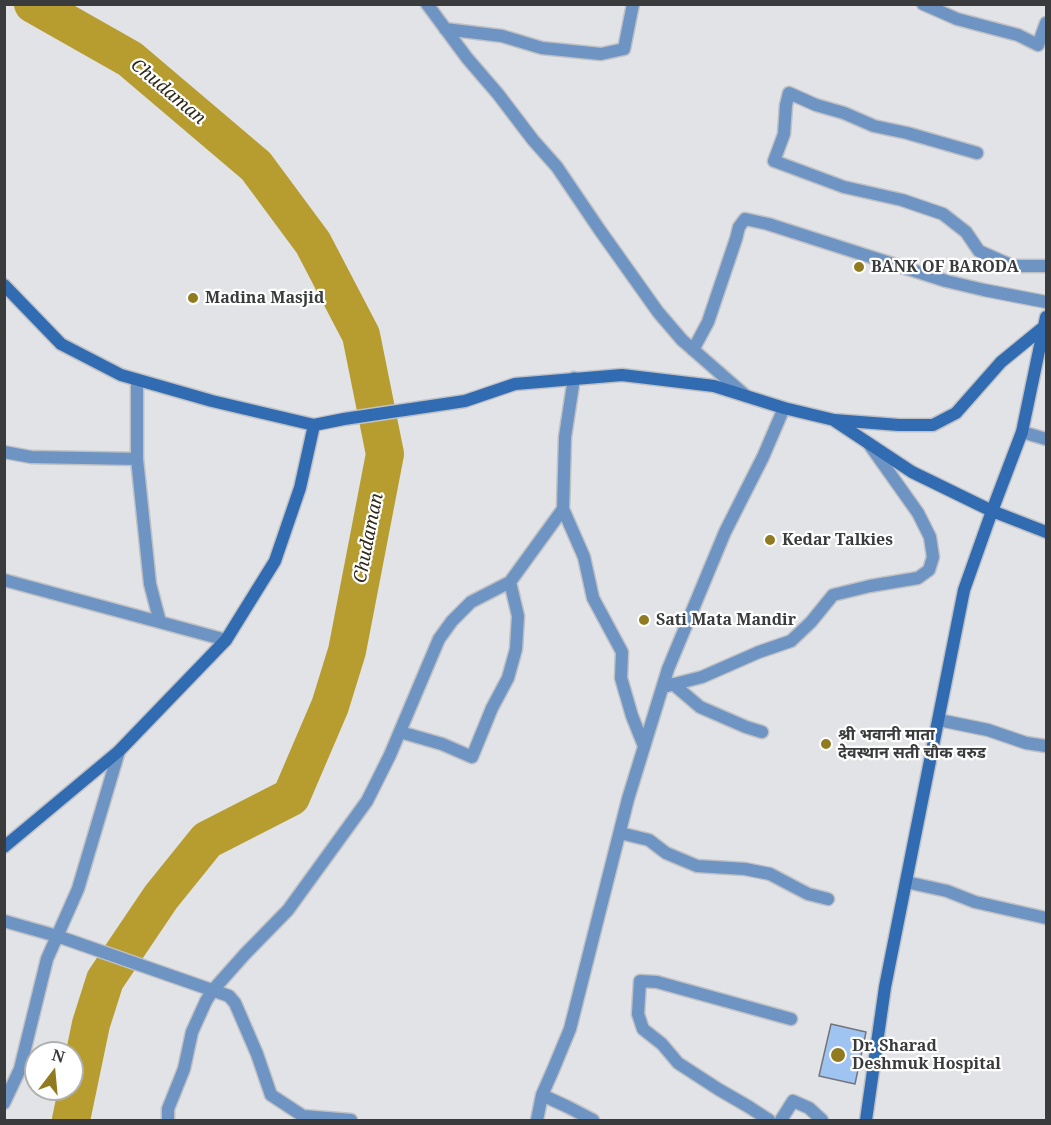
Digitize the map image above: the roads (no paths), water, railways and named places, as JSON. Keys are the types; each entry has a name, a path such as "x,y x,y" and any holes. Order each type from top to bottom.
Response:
{"street":[{"path":"428,4 467,58 557,167 658,312 682,340 746,396"},
{"path":"445,29 502,36 542,48 601,54 624,49 633,4"},
{"path":"922,4 957,19 1018,34 1038,45 1047,23"},
{"path":"977,153 874,126 789,93 784,134 774,161 844,187 902,200 944,214 966,232 979,251 1013,266 1047,266"},
{"path":"693,350 708,322 739,227 745,219 768,224 984,291 1047,302"},
{"path":"4,285 61,344 121,375 212,401 314,426 344,418 465,401 515,384 622,375 714,386 784,408 834,420 933,425 956,413 1001,362 1046,321"},
{"path":"866,1120 885,987 964,590 1022,432 1044,343 1046,321"},
{"path":"574,378 565,437 563,509 584,557 593,598 622,652 621,678 644,746"},
{"path":"137,380 137,459 150,584 159,622"},
{"path":"537,1120 542,1095 570,1029 628,799 644,746 668,686 668,669 725,532 784,408"},
{"path":"834,420 912,472 992,511 1047,532"},
{"path":"4,847 119,751 226,640 275,561 300,488 314,426"},
{"path":"1022,432 1047,439"},
{"path":"668,686 702,677 759,652 791,641 811,622 833,595 918,578 929,570 933,557 930,537 918,513 869,443"},
{"path":"4,452 31,457 137,459"},
{"path":"168,1120 168,1109 184,1069 192,1032 206,1001 244,954 288,910 367,801 400,732 439,639 452,621 471,602 510,582 563,509"},
{"path":"4,580 226,640"},
{"path":"400,732 442,744 472,757 492,708 508,678 516,649 518,616 510,582"},
{"path":"668,686 700,707 762,732"},
{"path":"939,720 1047,746"},
{"path":"4,1104 20,1069 47,959 78,889 119,751"},
{"path":"620,833 649,840 666,853 697,866 745,869 770,874 808,894 828,899"},
{"path":"906,882 947,891 975,902 1047,918"},
{"path":"4,921 81,944 229,996 235,1003 257,1054 271,1095 303,1116 351,1120"},
{"path":"769,1120 678,1063 662,1044 643,1029 638,1014 640,981 657,982 791,1019"},
{"path":"542,1095 593,1120"},
{"path":"781,1120 793,1101 809,1108 822,1120"}],"waterway":[{"name":"Chudaman","path":"33,4 130,59 256,166 313,243 361,335 385,454 347,651 330,706 291,797 207,840 161,897 105,980 91,1024 71,1120"}],"place":[{"name":"BANK OF BARODA","path":"859,267"},
{"name":"Madina Masjid","path":"193,298"},
{"name":"Kedar Talkies","path":"770,540"},
{"name":"Sati Mata Mandir","path":"644,620"},
{"name":"श्री भवानी माता देवस्थान सती चौक वरुड","path":"826,744"},
{"name":"Dr. Sharad Deshmuk Hospital","path":"838,1055"}]}
